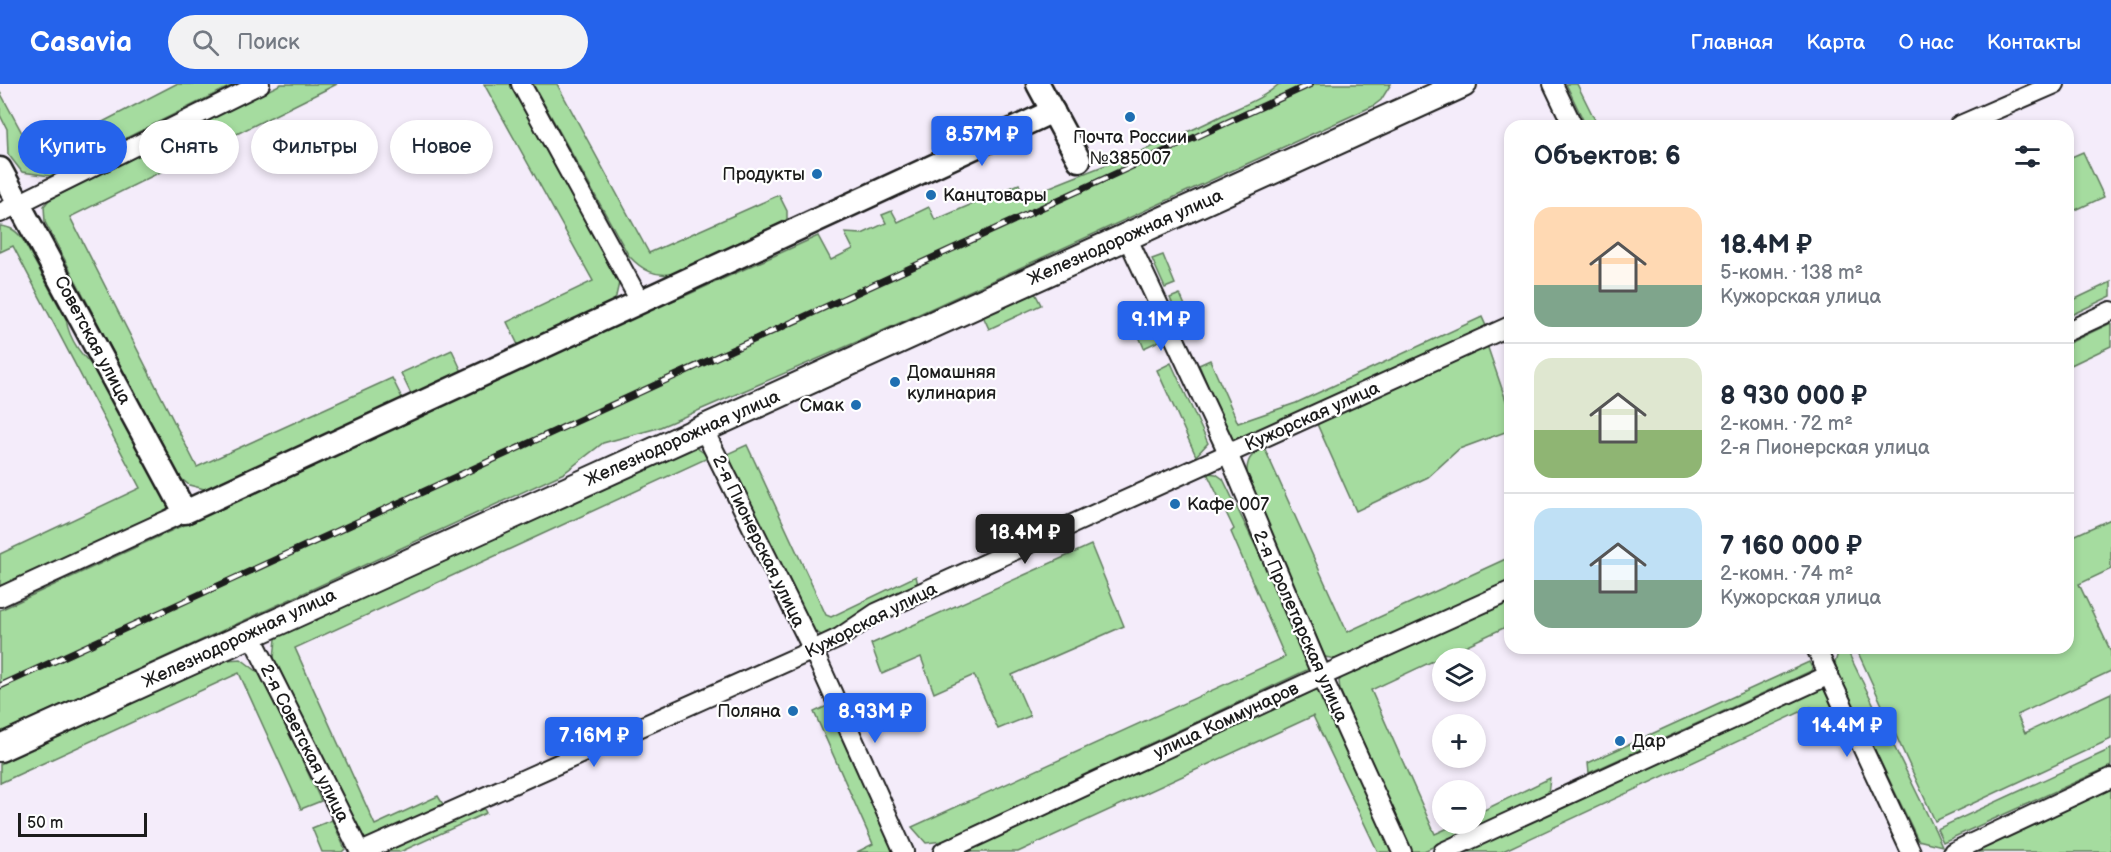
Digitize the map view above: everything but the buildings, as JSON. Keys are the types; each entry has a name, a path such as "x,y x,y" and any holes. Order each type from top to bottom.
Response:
{"main road":[{"name":"Железнодорожная улица","path":"0,748 1463,84"}],"street":[{"path":"9,208 260,84"},
{"path":"521,84 641,303"},
{"path":"1038,84 1079,160"},
{"path":"1553,84 1570,120"},
{"path":"1973,120 2055,84"},
{"path":"0,597 1053,111"},
{"name":"Советская улица","path":"0,169 9,208 185,512"},
{"name":"2-я Пролетарская улица","path":"1126,237 1227,454 1322,675 1402,852"},
{"path":"2074,328 2111,311"},
{"name":"Кужорская улица","path":"360,852 813,650 839,638 876,613 1504,329"},
{"name":"2-я Пионерская улица","path":"703,428 813,650 904,852"},
{"name":"улица Коммунаров","path":"943,852 1322,675 1504,594"},
{"name":"2-я Советская улица","path":"250,633 360,852"},
{"path":"1819,654 1911,852"},
{"path":"1443,852 1829,675"},
{"path":"1953,852 2111,778"}],"green space":[{"path":"176,84 235,84 163,120 139,120 139,132 127,138 127,120 106,120"},
{"path":"281,84 337,84 265,120 251,120 251,127 239,133 239,120 209,120"},
{"path":"484,84 511,84 619,283 614,305 521,351 507,322 593,281"},
{"path":"533,84 557,84 649,253 779,195 787,211 787,223 676,273 656,274 644,269 629,256"},
{"path":"1279,84 1391,84 1381,100 1373,106 882,331 658,428 603,443 564,473 0,733 0,610 646,311 818,236 831,260 853,249 845,233 862,234 886,223 882,215 892,211 898,222 929,207 935,220 1019,184 1024,198 1198,127 1259,98"},
{"path":"1566,84 1577,84 1595,120 1583,120"},
{"path":"0,92 18,125 18,167 8,154 7,129 0,115"},
{"path":"2083,152 2104,197 2074,211 2074,156"},
{"path":"139,155 139,174 156,174 70,217 197,467 392,378 403,400 212,491 189,485 178,476 45,222 44,206 49,200 101,174 127,174 127,161"},
{"path":"0,226 13,230 23,240 66,319 75,344 103,377 169,506 162,514 0,590 0,554 140,488 13,246 0,252"},
{"path":"1163,255 1175,284 1165,288 1152,259"},
{"path":"2111,282 2111,296 2074,314 2074,300"},
{"path":"1035,293 1041,305 989,329 983,316"},
{"path":"1180,294 1195,329 1185,333 1170,298"},
{"path":"1150,313 1161,340 1144,348 1132,320"},
{"path":"1482,317 1486,326 1238,443 1230,439 1199,365 1210,360 1238,423 1296,403"},
{"path":"2111,323 2111,346 2074,364 2074,341"},
{"path":"1487,345 1504,395 1504,432 1459,449 1428,477 1356,511 1317,424"},
{"path":"452,350 464,376 412,396 401,373"},
{"path":"1171,363 1208,443 1196,456 1157,370"},
{"path":"747,445 826,615 831,617 916,576 918,585 823,636 810,629 727,454"},
{"path":"695,447 710,457 295,648 375,825 438,796 444,806 372,839 359,838 274,658 276,639 280,633"},
{"path":"1264,447 1347,632 1504,560 1504,586 1341,660 1325,657 1247,477 1247,466 1255,453"},
{"path":"1207,473 1216,474 1223,479 1305,648 1311,665 1309,669 943,841 926,843 912,827 1285,657 1231,532 1234,529"},
{"path":"2111,519 2111,569 2079,584 2111,652 2111,671 2017,715 2025,733 2111,693 2111,739 1935,821 1859,654 2074,654 2074,536"},
{"path":"1091,545 1124,626 1012,675 1030,716 998,729 974,675 934,693 921,657 882,674 871,644"},
{"path":"1504,600 1504,628 1461,648 1432,648 1432,661 1371,690 1432,827 1432,834 1461,834 1424,851 1411,851 1340,690 1339,681 1343,676"},
{"path":"1838,654 1849,654 1942,846 1918,840 1835,663"},
{"path":"241,659 263,676 321,801 301,809 239,673 0,783 0,764 226,660"},
{"path":"1809,662 1813,670 1589,773 1588,763"},
{"path":"1320,686 1395,852 1378,852 1313,716 1018,852 960,852"},
{"path":"1816,689 1824,689 1845,735 1830,743 1811,707 1501,852 1456,852"},
{"path":"829,705 892,852 857,852 873,844 814,712"},
{"path":"2111,749 2111,766 1943,842 1937,829"},
{"path":"1550,778 1548,794 1486,822 1486,809"},
{"path":"2111,789 2111,852 1974,852 2108,790"},
{"path":"481,803 486,813 400,852 372,852"},
{"path":"332,820 345,849 342,852 322,852 312,828"}],"railway":[{"path":"0,686 1311,84"}],"place":[{"name":"Почта России №385007","path":"1130,117"},
{"name":"Продукты","path":"817,174"},
{"name":"Канцтовары","path":"931,195"},
{"name":"Домашняя кулинария","path":"895,382"},
{"name":"Смак","path":"856,405"},
{"name":"Кафе 007","path":"1175,504"},
{"name":"Поляна","path":"793,711"},
{"name":"Дар","path":"1620,741"}]}
